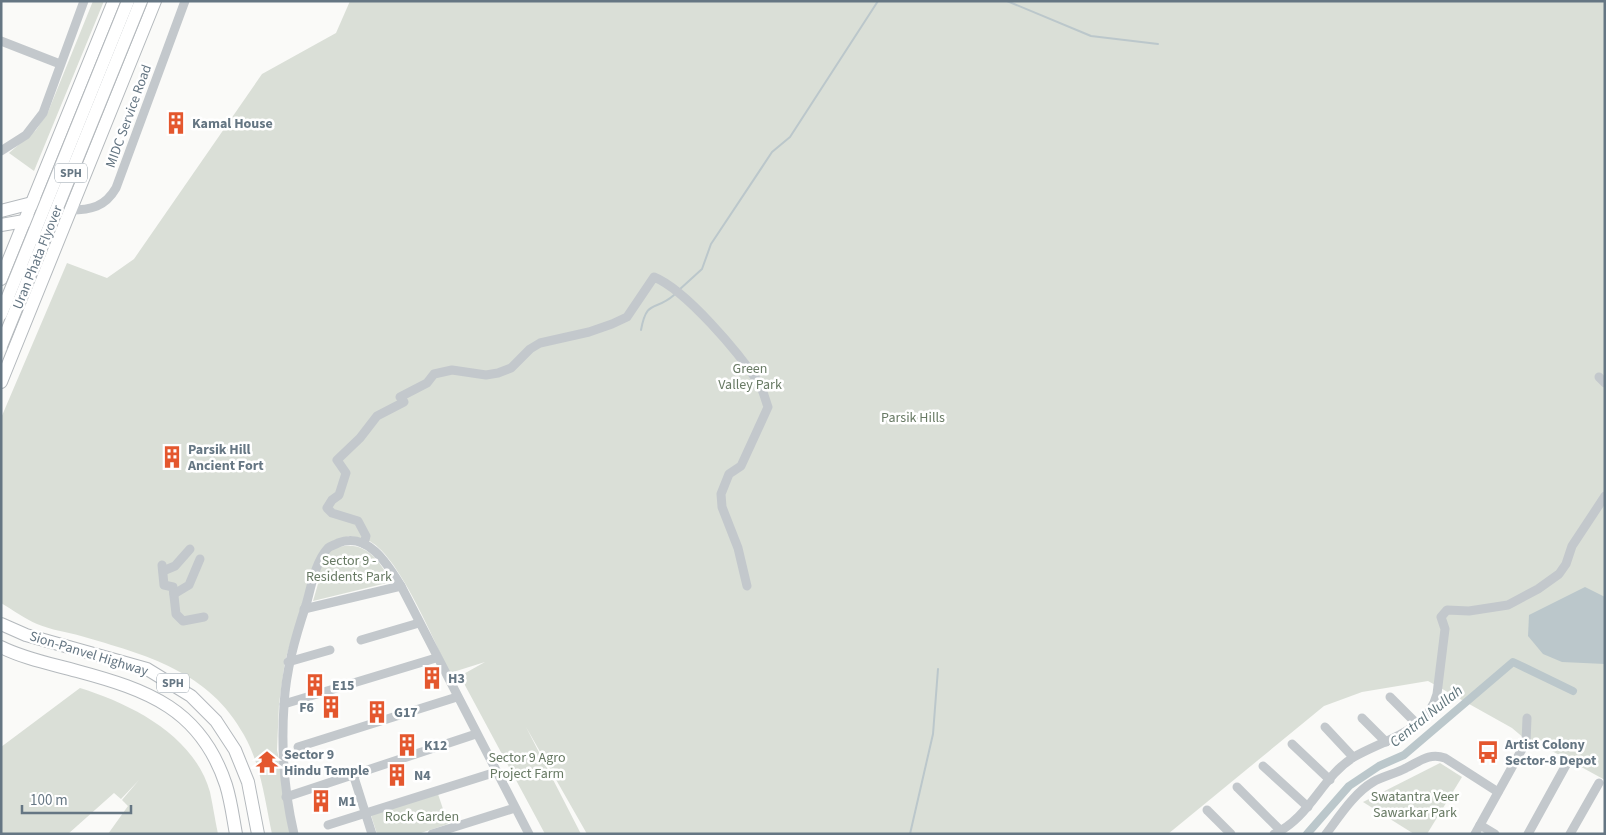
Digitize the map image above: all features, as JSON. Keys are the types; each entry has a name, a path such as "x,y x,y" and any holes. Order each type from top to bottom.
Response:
{"highway":[{"path":"1,279 114,1"},
{"name":"Uran Phata Flyover","path":"1,314 128,1"},
{"name":"Uran Phata Flyover","path":"1,346 141,1"},
{"path":"1,382 155,1"},
{"path":"1,210 23,198 42,180"},
{"path":"1,210 32,203 70,210"},
{"path":"1,225 26,219 65,224"},
{"name":"Sion-Panvel Highway","path":"2,624 26,635 139,666 163,676 191,696 216,721 235,750 248,782 258,834"},
{"name":"Sion-Panvel Highway","path":"1,647 19,655 125,683 152,696 178,713 199,734 215,760 227,787 236,834"}],"street":[{"path":"1,152 26,136 43,112 84,1"},
{"name":"MIDC Service Road","path":"70,210 86,210 103,205 116,188 185,1"},
{"path":"1,41 60,64"},
{"path":"65,224 86,210"},
{"path":"364,544 366,536 358,521 332,513 327,508 339,494 346,473 337,460 360,438 377,416 404,402 400,397 427,383 434,374 452,370 486,375 498,373 511,368 530,349 540,343 589,332 627,317 654,277 673,289 724,339 759,384 768,407 741,466 729,474 721,494 722,506 738,548 747,586"},
{"path":"1237,787 1278,832 1288,827 1353,757 1399,736 1435,704 1445,629 1441,617 1447,610 1469,611 1508,605 1538,589 1559,574 1566,564 1572,546 1605,496"},
{"path":"294,834 286,797 282,746 288,662 318,568 328,548 346,540 364,544 385,560 401,586 436,658 529,834"},
{"path":"190,549 175,566 163,568 164,585 173,587 176,614 183,621 204,617"},
{"path":"174,594 189,585 200,559"},
{"path":"304,609 401,586"},
{"path":"361,640 419,623"},
{"path":"288,662 330,650"},
{"path":"284,704 436,658"},
{"path":"298,747 457,696"},
{"path":"1390,697 1416,722"},
{"path":"1362,718 1386,742"},
{"path":"1495,834 1478,830 1526,742 1528,718"},
{"path":"1325,727 1353,757"},
{"path":"286,797 476,734"},
{"path":"1292,744 1330,780"},
{"path":"1326,834 1362,790 1371,783 1424,758 1439,756 1445,758 1498,792"},
{"path":"1528,834 1566,765"},
{"path":"1263,766 1308,807"},
{"path":"328,825 496,772"},
{"path":"353,774 372,834"},
{"path":"1570,834 1599,783"},
{"path":"432,834 515,808"},
{"path":"1207,810 1231,834"}],"green space":[{"path":"93,1 104,1 34,171 9,153 36,130 48,112"},
{"name":"Parsik Hills","path":"350,1 1605,1 1605,780 1552,751 1525,739 1512,728 1428,681 1362,692 1324,706 1168,834 587,834 526,727 581,834 545,834 460,676 485,662 450,673 414,599 391,561 379,548 367,540 348,536 339,547 349,546 364,549 377,560 391,582 313,601 320,577 300,611 285,661 279,704 277,750 296,834 272,834 255,758 244,735 230,713 213,695 174,669 152,659 129,650 42,626 28,620 1,603 1,418 67,263 107,278 134,259 262,74 336,33"},
{"path":"80,688 120,703 139,713 175,738 190,754 202,772 210,792 218,834 108,834 128,806 122,800 139,780 121,799 114,793 68,834 1,834 1,747"},
{"name":"Swatantra Veer Sawarkar Park","path":"1440,763 1462,777 1427,834 1414,834 1363,802"},
{"name":"Rock Garden","path":"438,794 448,824 418,834 377,834 371,815"}],"shaded area":[{"path":"1585,587 1605,597 1605,664 1562,662 1543,654 1528,636 1529,615"}],"waterway":[{"path":"679,290 702,269 711,244 772,152 790,137 878,1"},
{"path":"1007,1 1091,36 1158,44"},
{"path":"641,330 643,320 649,309 674,295"},
{"name":"Central Nullah","path":"1307,834 1349,786 1379,766 1404,755 1513,662 1573,691"},
{"path":"910,834 933,734 938,669"}],"place":[{"name":"Kamal House","path":"176,123"},
{"name":"Parsik Hill Ancient Fort","path":"172,457"},
{"name":"H3","path":"432,678"},
{"name":"E15","path":"315,685"},
{"name":"F6","path":"331,707"},
{"name":"G17","path":"377,712"},
{"name":"K12","path":"407,745"},
{"name":"Artist Colony Sector-8 Depot","path":"1488,752"},
{"name":"Sector 9 Hindu Temple","path":"267,762"},
{"name":"N4","path":"397,775"},
{"name":"M1","path":"321,801"}],"park label":[{"name":"Green Valley Park","path":"750,376"},
{"name":"Sector 9 - Residents Park","path":"349,568"},
{"name":"Sector 9 Agro Project Farm","path":"527,766"}]}
